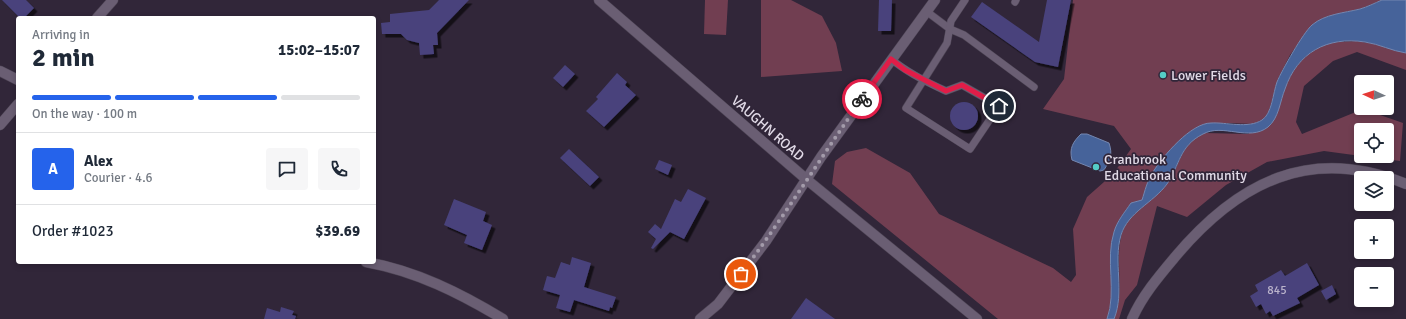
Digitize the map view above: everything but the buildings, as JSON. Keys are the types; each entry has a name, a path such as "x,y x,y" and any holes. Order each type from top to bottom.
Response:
{"street":[{"path":"99,16 113,0"},
{"name":"VAUGHN ROAD","path":"599,0 806,179 977,319"},
{"path":"700,319 718,304 770,235 806,179 891,59 935,0"},
{"path":"0,71 16,79"},
{"path":"0,125 16,106"},
{"path":"1132,319 1149,289 1197,232 1235,199 1265,183 1296,172 1334,168 1368,171 1406,184"},
{"path":"374,264 399,270 432,281 454,291 503,319"}],"lane":[{"path":"891,59 905,70 924,80 946,91 962,85 999,106 970,150 906,108 924,80 947,43 951,21 966,0"},
{"path":"926,11 950,29 964,35 1034,87"}],"shaded area":[{"path":"705,0 728,0 726,35 704,34"},
{"path":"761,0 791,0 822,16 836,43 842,71 761,77"},
{"path":"1073,0 1382,0 1363,8 1326,17 1313,24 1290,55 1278,79 1269,111 1265,118 1254,124 1228,123 1197,127 1181,139 1159,163 1148,182 1142,200 1131,203 1115,228 1111,253 1111,298 1107,319 998,319 832,184 835,161 847,152 866,148 910,173 939,214 1053,268 1071,282 1076,275 1073,229 1087,197 1113,174 1131,149 1114,126 1043,109 1064,79"},
{"path":"1356,41 1375,44 1406,53 1406,70 1357,52 1333,61 1304,86 1296,122 1302,134 1354,113 1354,115 1380,115 1403,123 1400,161 1394,160 1394,123 1354,123 1354,155 1324,151 1267,162 1226,185 1187,217 1157,206 1137,285 1125,300 1119,319 1114,319 1119,299 1119,247 1124,229 1128,221 1166,185 1185,149 1196,138 1205,133 1248,134 1277,114 1287,83 1297,66 1312,51 1334,42"}],"water":[{"path":"1382,0 1406,0 1406,53 1365,42 1338,42 1326,45 1315,50 1297,66 1290,76 1275,119 1268,127 1253,133 1219,130 1211,131 1203,134 1189,144 1184,150 1167,184 1129,220 1124,227 1121,235 1118,256 1119,298 1117,309 1114,319 1107,319 1111,298 1111,253 1115,228 1131,203 1142,200 1151,175 1170,149 1186,134 1203,124 1217,123 1244,125 1256,123 1262,120 1268,113 1277,82 1283,69 1298,43 1312,25 1323,18 1360,9"},
{"path":"1081,134 1087,134 1109,143 1111,151 1110,157 1104,170 1100,171 1072,160 1072,146"}],"way so far":[{"path":"741,274 766,241 806,179 862,99"}],"place":[{"name":"Lower Fields","path":"1163,75"},
{"name":"Cranbrook Educational Community","path":"1096,167"}],"route":[{"path":"862,99 891,59 905,70 946,91 962,85 999,106"}]}
